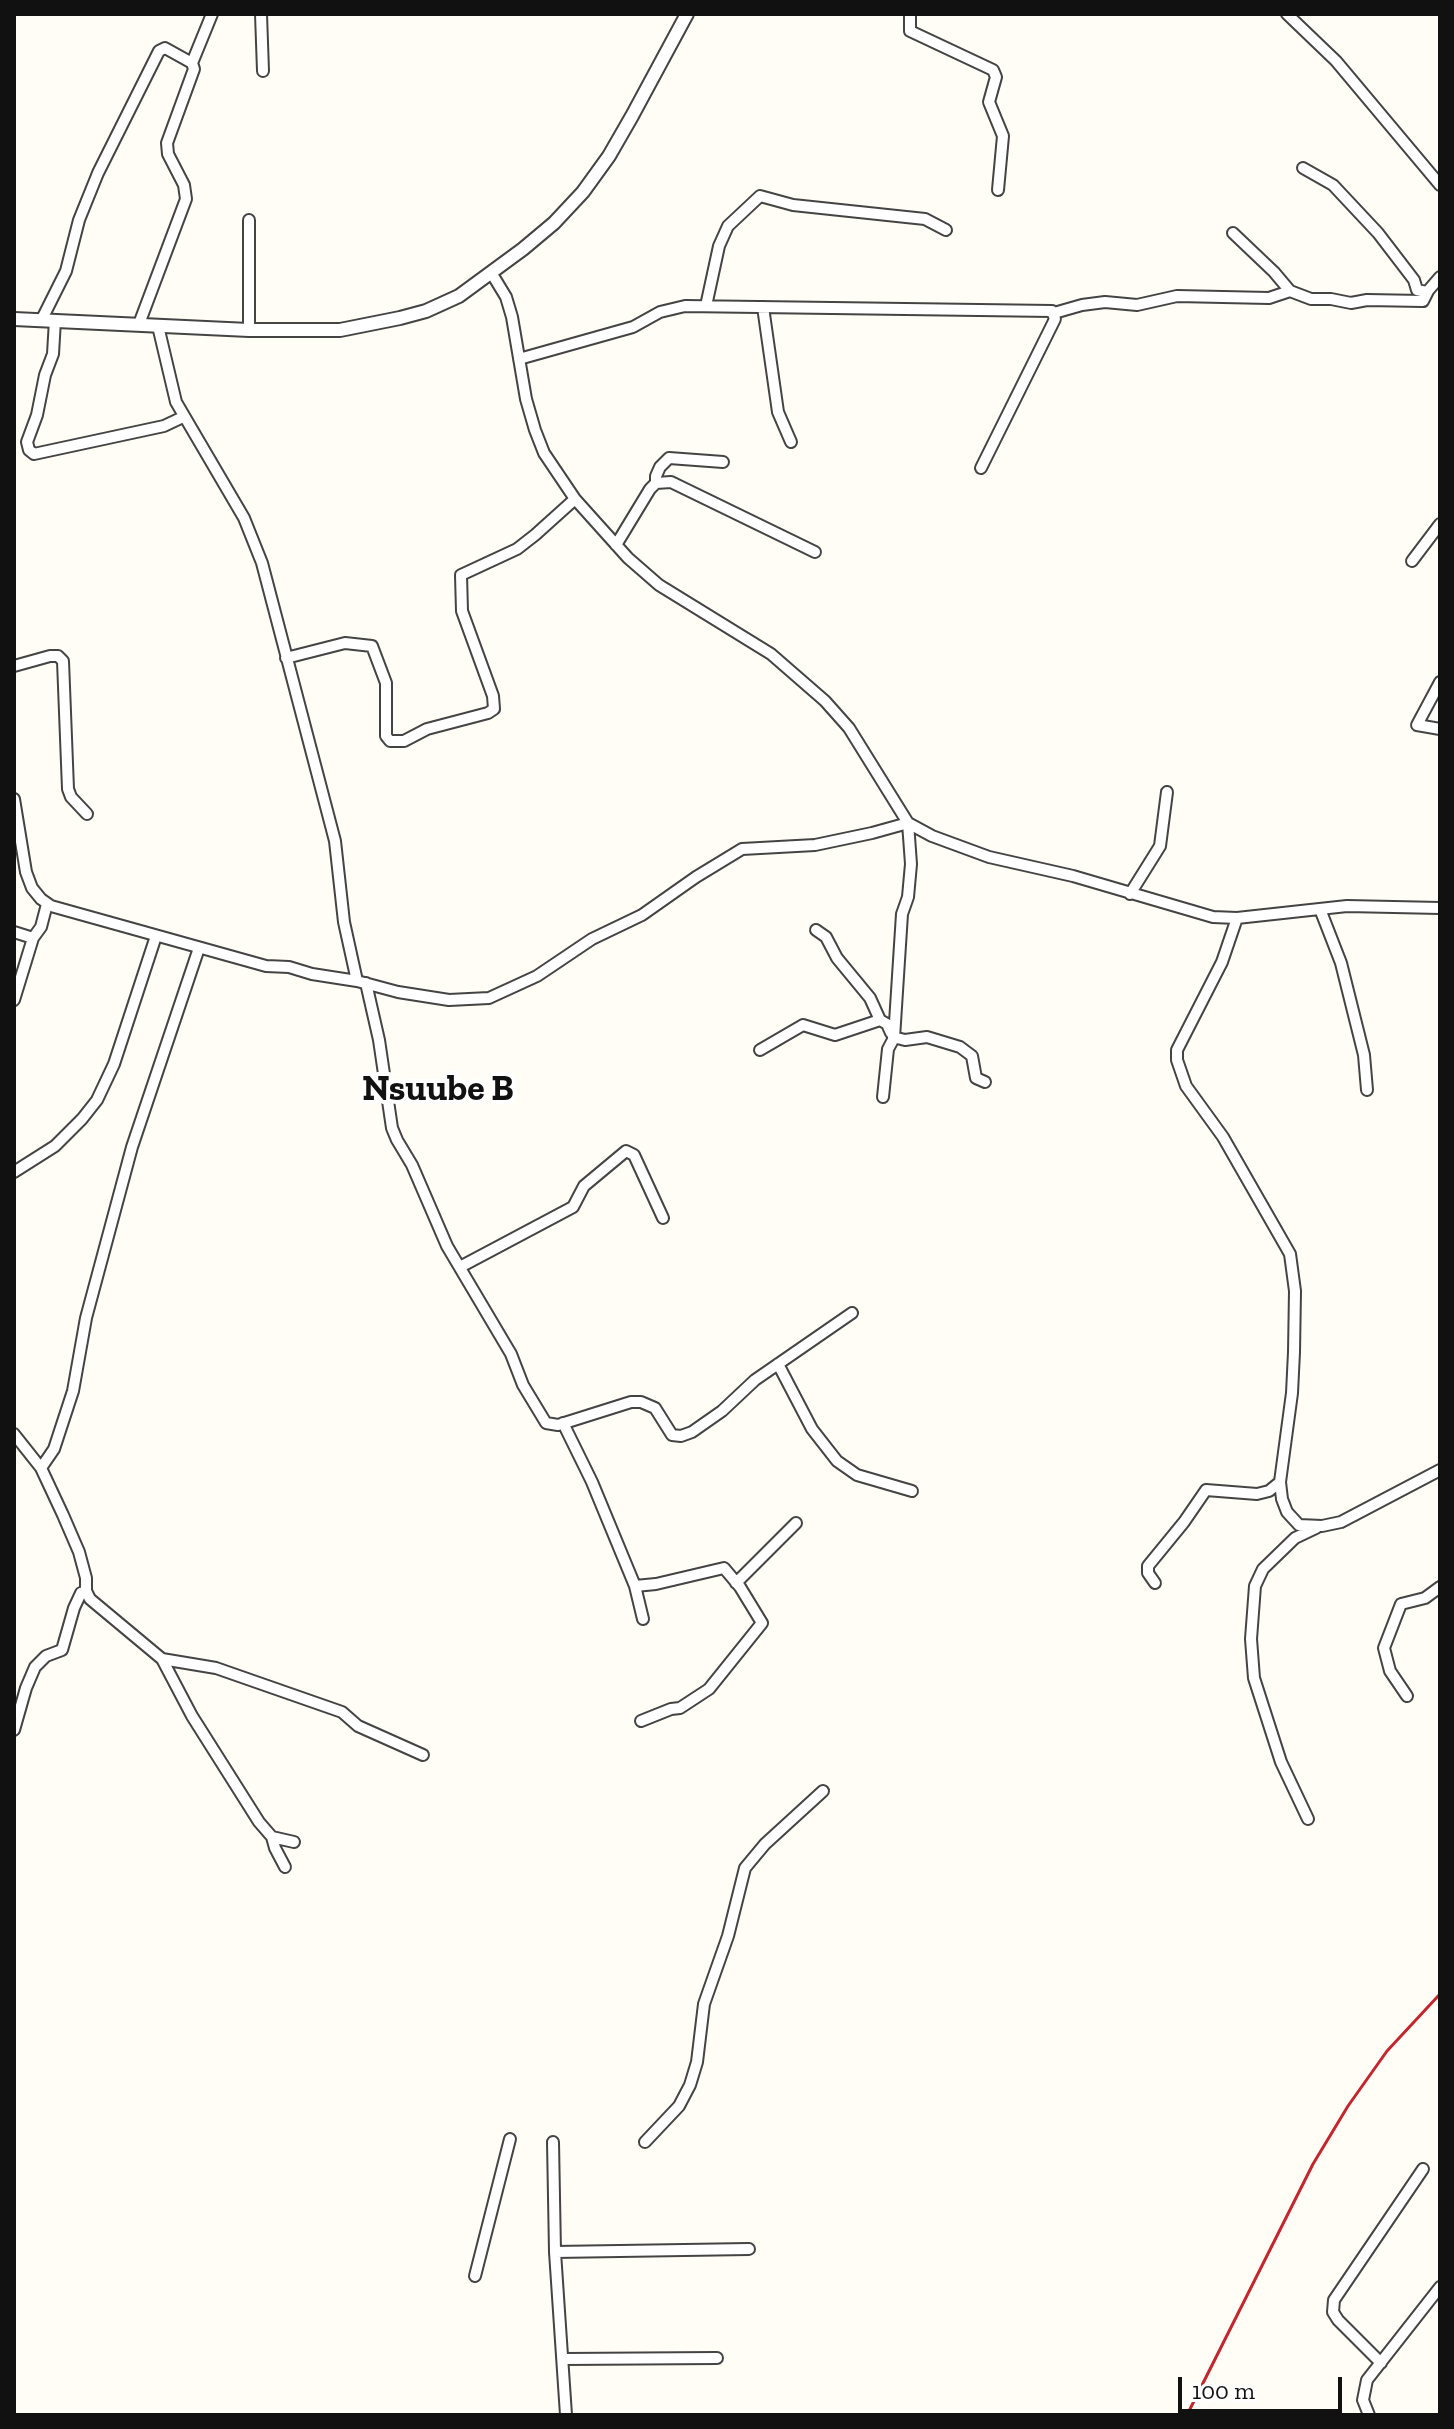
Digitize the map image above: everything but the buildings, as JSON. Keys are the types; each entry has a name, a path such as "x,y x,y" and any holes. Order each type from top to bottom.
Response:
{"street":[{"path":"139,324 185,206 184,185 168,154 167,143 193,74 192,63 212,14"},
{"path":"261,14 263,71"},
{"path":"14,319 249,330 340,330 426,311 459,296 492,274 554,223 583,192 632,116 687,14"},
{"path":"910,14 910,31 993,70 996,77 989,102 1003,136 998,190"},
{"path":"1287,14 1336,61 1440,185"},
{"path":"183,417 164,426 34,454 27,442 53,354 49,320 79,220 98,173 159,51 168,49 192,63"},
{"path":"1303,168 1333,185 1378,233 1414,280 1417,290 1428,291"},
{"path":"706,306 719,246 728,226 760,196 793,205 925,219 946,230"},
{"path":"249,220 249,330"},
{"path":"1233,233 1290,291 1311,299 1351,303 1367,300 1423,301 1440,277"},
{"path":"492,274 509,307 535,430 544,453 575,499 616,545 659,585 771,654 825,701 849,728 908,823 911,864 908,897 902,914 894,1038 888,1049 883,1097"},
{"path":"519,359 633,327 673,308 1045,310 1054,313 1105,302 1137,305 1177,296 1269,298 1290,291"},
{"path":"763,307 778,412 791,442"},
{"path":"981,468 1053,324 1054,313"},
{"path":"158,326 171,387 183,417 219,473 254,541 335,841 344,922 379,1040 392,1128 412,1165 447,1246 511,1354 523,1385 544,1420 551,1424 563,1423 631,1402 641,1402 655,1408 669,1433 681,1436 709,1421 755,1380 852,1313"},
{"path":"616,545 656,483 660,467 669,458 723,462"},
{"path":"656,483 681,485 815,552"},
{"path":"286,658 345,643 372,646 386,683 386,736 390,741 404,741 427,729 488,713 494,709 493,696 462,611 461,575 517,549 575,499"},
{"path":"1412,561 1440,524"},
{"path":"14,666 50,656 58,656 63,661 68,789 71,797 87,814"},
{"path":"1440,682 1417,725 1440,729"},
{"path":"1130,894 1160,846 1167,792"},
{"path":"14,799 26,872 32,888 47,904 266,966 449,1000 489,998 537,976 592,939 642,915 742,849 815,845 908,823 932,836 989,857 1073,876 1213,917 1237,918 1320,909 1440,908"},
{"path":"14,1000 47,904"},
{"path":"1320,909 1341,963 1362,1045 1367,1090"},
{"path":"1237,918 1222,962 1177,1050 1177,1060 1186,1086 1223,1137 1290,1254 1295,1291 1294,1352 1292,1393 1280,1482 1282,1499 1293,1520 1299,1525 1317,1527"},
{"path":"816,930 826,937 837,958 870,998 880,1020 887,1024 894,1038"},
{"path":"14,932 33,938"},
{"path":"14,1172 55,1146 97,1100 114,1064 156,936"},
{"path":"41,1468 54,1449 73,1391 86,1318 132,1147 199,948"},
{"path":"760,1050 803,1025 835,1035 880,1020"},
{"path":"894,1038 927,1037 960,1047 972,1056 976,1078 985,1082"},
{"path":"460,1267 573,1207 584,1186 626,1151 634,1155 663,1218"},
{"path":"778,1364 812,1429 837,1461 857,1475 912,1491"},
{"path":"563,1423 592,1482 635,1586 643,1619"},
{"path":"14,1434 41,1468 79,1552 86,1591 94,1605 162,1659 192,1716 259,1822 272,1837 285,1867"},
{"path":"1308,1819 1281,1762 1254,1678 1251,1639 1255,1586 1263,1569 1295,1538 1317,1527 1341,1522 1440,1470"},
{"path":"1155,1583 1148,1573 1148,1566 1206,1490 1257,1494 1269,1491 1280,1482"},
{"path":"736,1583 796,1523"},
{"path":"635,1586 724,1568 762,1623 709,1689 680,1708 641,1721"},
{"path":"1407,1696 1390,1671 1384,1648 1401,1604 1425,1598 1440,1587"},
{"path":"14,1730 20,1689 46,1656 62,1650 77,1601 86,1591"},
{"path":"162,1659 216,1668 342,1712 358,1726 423,1755"},
{"path":"645,2142 679,2106 690,2085 697,2062 704,2004 728,1936 745,1868 765,1844 823,1791"},
{"path":"272,1837 294,1842"},
{"path":"475,2276 510,2139"},
{"path":"553,2142 555,2252 566,2415"},
{"path":"1381,2363 1338,2320 1333,2312 1334,2300 1423,2169"},
{"path":"555,2252 749,2249"},
{"path":"1369,2415 1363,2400 1367,2380 1440,2287"},
{"path":"564,2359 717,2358"}],"railway":[{"path":"1187,2415 1313,2164 1348,2106 1387,2051 1440,1994"}],"district":[{"name":"Nsuube B","path":"438,1090"}]}
